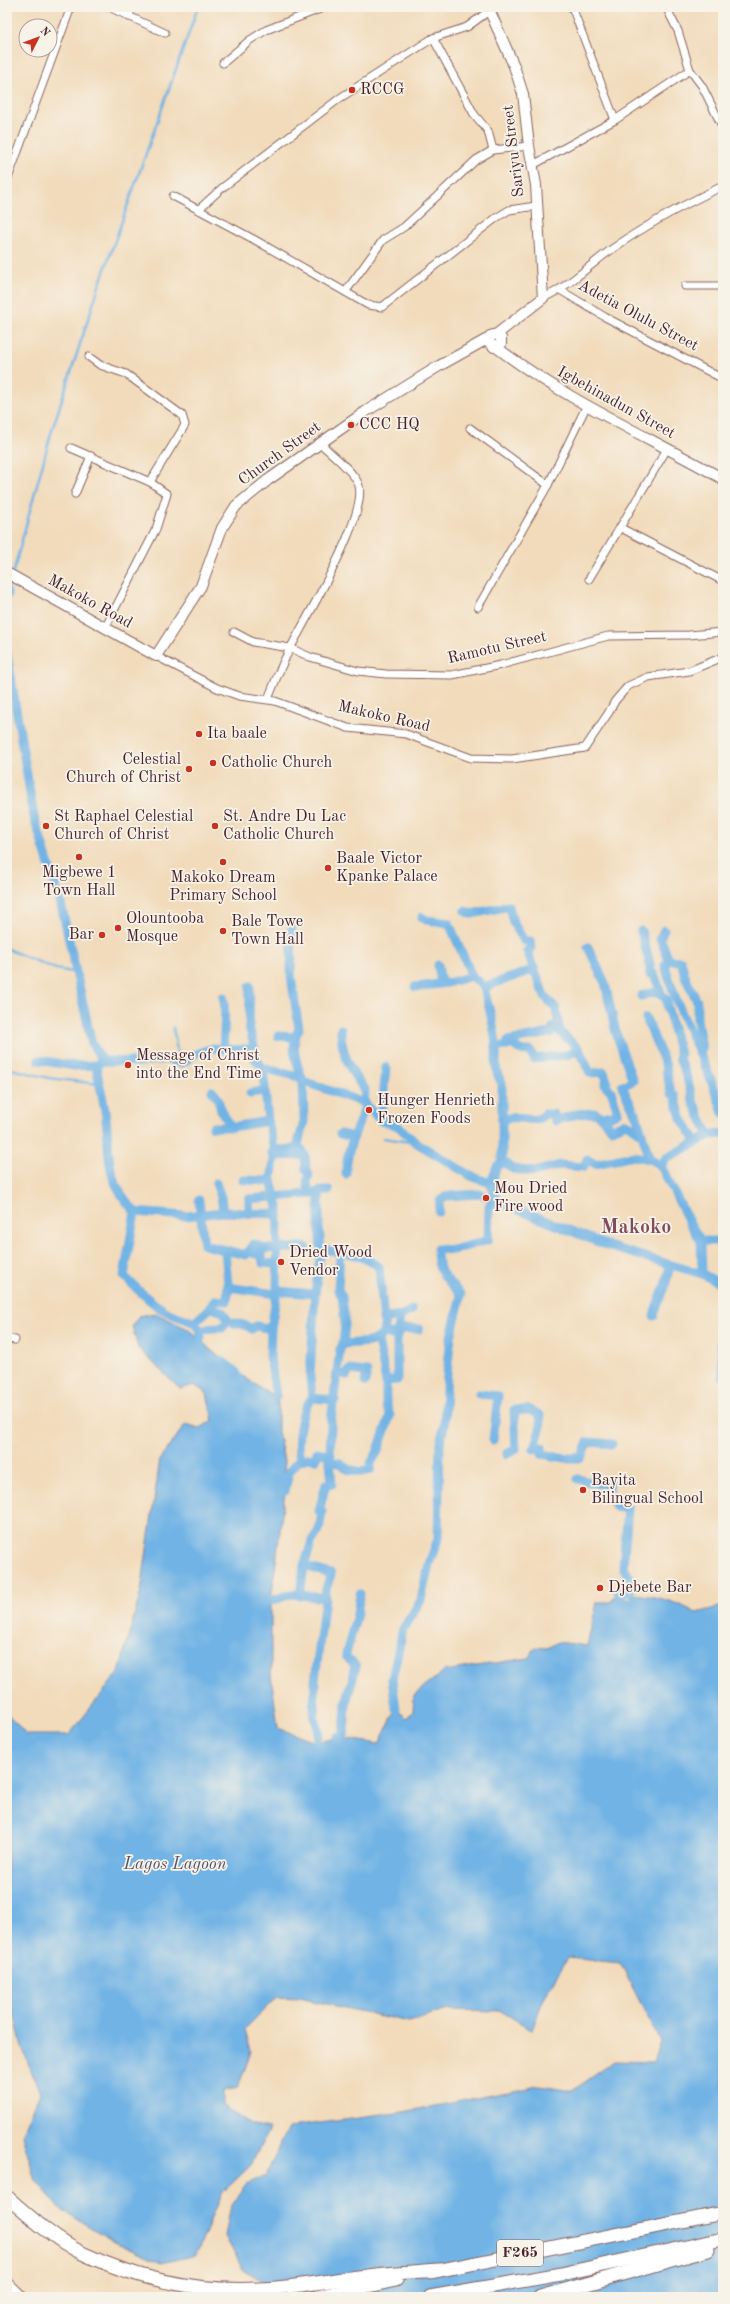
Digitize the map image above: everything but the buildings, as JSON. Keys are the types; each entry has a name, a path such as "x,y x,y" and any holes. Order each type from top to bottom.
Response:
{"highway":[{"path":"7,2197 39,2225 81,2252 127,2271 171,2284 210,2289 258,2289 359,2276 439,2270"},
{"name":"F265","path":"317,2297 439,2270 723,2213"},
{"name":"F265","path":"430,2297 561,2274 723,2239"},
{"path":"540,2297 636,2271 723,2245"},
{"path":"7,2284 20,2297"}],"street":[{"path":"7,181 71,7"},
{"path":"109,7 165,33"},
{"path":"129,17 132,7"},
{"path":"223,63 250,40 266,30 325,7"},
{"path":"572,7 615,120"},
{"path":"666,7 678,31 690,70 702,86 723,128"},
{"path":"198,210 222,188 312,117 433,38 467,27 489,9"},
{"name":"Sariyu Street","path":"489,9 514,66 523,94 529,146 533,165 543,298"},
{"path":"433,38 474,114 488,131 493,150"},
{"path":"533,165 615,120 690,70"},
{"path":"346,291 383,240 404,227 476,160 493,150 529,146"},
{"path":"543,298 560,290 602,256 641,228 723,186"},
{"path":"173,196 346,291 368,305 382,307 496,218 509,210 536,206"},
{"path":"685,286 723,286"},
{"name":"Adetia Olulu Street","path":"560,290 605,317 723,379"},
{"name":"Church Street","path":"156,656 200,586 228,516 236,506 268,480 320,443 439,366 493,336 543,298"},
{"name":"Igbehinadun Street","path":"493,336 489,344 496,347 518,364 587,405 723,479"},
{"path":"89,357 100,365 126,374 182,415 185,425 150,482"},
{"path":"478,607 548,485 587,405"},
{"path":"470,428 548,485"},
{"path":"268,699 290,648 301,632 343,545 359,504 360,493 358,484 320,443"},
{"path":"71,448 150,482 166,494 166,501 156,529 105,628"},
{"path":"589,579 621,528 667,449"},
{"path":"75,494 91,456"},
{"path":"621,528 723,582"},
{"name":"Makoko Road","path":"7,573 156,656 223,690 239,696 268,699 348,728 406,734 471,758 512,758 585,748 615,701 628,686 648,677 689,671 723,657"},
{"name":"Ramotu Street","path":"234,632 253,642 290,648 310,657 358,671 386,674 452,675 501,665 608,636 689,635 723,632"},
{"path":"7,1338 15,1340"}],"water":[{"name":"Lagos Lagoon","path":"155,1313 188,1329 231,1368 271,1395 276,1396 278,1405 278,1432 284,1461 285,1491 271,1601 271,1674 278,1728 317,1743 337,1737 379,1744 396,1709 407,1718 413,1711 414,1695 444,1671 528,1658 536,1647 547,1648 558,1642 587,1646 597,1602 611,1602 618,1592 628,1600 634,1594 650,1596 666,1600 696,1613 723,1606 723,2297 287,2297 242,2268 225,2236 231,2205 247,2184 266,2175 289,2127 398,2113 539,2086 572,2091 615,2061 653,2062 660,2041 620,1963 568,1958 545,1995 532,2030 501,2011 448,2010 409,2022 299,1998 277,1997 245,2029 251,2052 238,2088 223,2091 223,2104 239,2117 250,2123 269,2129 251,2165 223,2192 196,2255 161,2263 117,2243 63,2211 36,2181 22,2135 40,2093 22,2047 7,1983 7,1713 26,1735 69,1735 119,1672 141,1591 160,1459 186,1424 199,1428 213,1421 207,1393 194,1385 180,1389 138,1348 132,1326 139,1316"}],"waterway":[{"path":"13,573 52,430 99,286 198,7"},
{"path":"7,592 12,577"},
{"path":"7,654 34,817 61,904 92,1044 103,1061 96,1065 104,1105 112,1175 124,1199 135,1212 124,1276 144,1296 155,1304 171,1314 189,1320 196,1325 201,1335 196,1352"},
{"path":"465,911 472,914 509,906 513,922 524,941 530,941 531,948 527,951 544,995 556,1009 560,1032 579,1049 590,1073 604,1072 607,1081 605,1085 611,1091 618,1112 604,1120 612,1129 626,1123 642,1134 650,1159 661,1166 689,1222 701,1241 702,1274"},
{"path":"422,917 426,920 449,923 472,976 484,987"},
{"path":"292,927 291,976 299,1029 296,1035 294,1048 296,1061 303,1081"},
{"path":"664,930 660,938 669,960 665,965 671,984 723,1113"},
{"path":"641,931 650,964 650,974 654,974 661,993"},
{"path":"588,947 605,983 616,1033 633,1081 622,1086 637,1117 642,1134"},
{"path":"7,949 56,969 77,973"},
{"path":"669,960 681,961 686,979 697,1001 697,1019 702,1049"},
{"path":"438,965 441,983"},
{"path":"495,1189 492,1180 497,1166 502,1163 502,1083 496,1070 496,1046 494,1031 484,987 535,969"},
{"path":"415,987 447,983 472,976"},
{"path":"250,986 249,1026 257,1058"},
{"path":"641,996 649,993 658,993 667,1000 667,1006 680,1054 679,1058 687,1078 694,1104 709,1135 723,1134"},
{"path":"223,997 225,1014 223,1047 229,1049"},
{"path":"646,1018 665,1064 671,1093 675,1096 681,1118 697,1142 709,1135"},
{"path":"508,1043 508,1041 550,1033 554,1026 560,1032"},
{"path":"173,1027 179,1063"},
{"path":"341,1029 342,1044 347,1061 355,1076 365,1089 364,1103"},
{"path":"278,1036 294,1037"},
{"path":"496,1047 508,1046 512,1043 520,1050 531,1051 534,1059 567,1055 579,1049"},
{"path":"103,1061 139,1062 166,1059 182,1063 195,1054 213,1048 232,1050 247,1049 263,1068 299,1077 303,1081 364,1103 381,1121 398,1126 415,1142 471,1176 490,1183 499,1202 611,1247 702,1274 723,1285"},
{"path":"39,1060 74,1066 96,1065"},
{"path":"381,1121 386,1067"},
{"path":"7,1068 49,1078 99,1084"},
{"path":"263,1068 268,1121 275,1153 271,1181 278,1207 277,1291 271,1329 270,1357 276,1396"},
{"path":"303,1081 304,1121 298,1144 300,1152 305,1156 306,1169 309,1175 307,1182 309,1194 329,1190"},
{"path":"212,1091 218,1098 221,1111 232,1127 268,1121"},
{"path":"250,1093 265,1091"},
{"path":"346,1174 350,1147 366,1104"},
{"path":"502,1120 508,1118 530,1120 540,1118 545,1114 554,1114 555,1121 577,1114 596,1113 602,1118 609,1115"},
{"path":"213,1127 232,1127"},
{"path":"340,1134 354,1137"},
{"path":"383,1138 417,1143"},
{"path":"661,1166 666,1158 697,1142"},
{"path":"275,1153 300,1152"},
{"path":"502,1163 507,1164 513,1169 534,1172 560,1165 584,1167 587,1159 595,1164 634,1156 650,1159"},
{"path":"243,1180 271,1181"},
{"path":"216,1183 221,1197 223,1212"},
{"path":"285,1491 289,1472 300,1459 298,1444 300,1427 304,1411 312,1398 310,1376 315,1294 321,1249 319,1228 319,1191"},
{"path":"249,1214 249,1199 309,1194"},
{"path":"439,1212 440,1201 447,1196 481,1194 499,1202"},
{"path":"199,1200 204,1245 246,1255 253,1244 266,1249 306,1247"},
{"path":"396,1709 392,1679 403,1629 421,1600 429,1564 438,1539 440,1443 444,1427 451,1337 461,1295 443,1275 437,1258 437,1249 453,1250 488,1240 489,1206 499,1202"},
{"path":"135,1212 186,1216 223,1212 276,1214"},
{"path":"701,1241 723,1241"},
{"path":"321,1249 359,1256 379,1267 385,1332"},
{"path":"194,1323 208,1310 215,1300 227,1301 228,1284 225,1250"},
{"path":"248,1252 262,1255 263,1263 277,1264"},
{"path":"300,1596 304,1566 312,1541 319,1530 322,1512 319,1511 326,1484 332,1484 330,1462 331,1420 340,1349 343,1344 345,1324 342,1296 338,1290 340,1252"},
{"path":"654,1316 671,1265"},
{"path":"228,1287 276,1294"},
{"path":"277,1291 315,1294"},
{"path":"210,1307 223,1312 228,1321"},
{"path":"383,1319 400,1316 412,1310"},
{"path":"386,1381 397,1380 397,1338 400,1316"},
{"path":"723,1316 720,1328 723,1377"},
{"path":"200,1331 211,1328 222,1328 228,1321 247,1326 252,1329 256,1326 271,1329"},
{"path":"343,1344 370,1342 380,1337 385,1332 392,1335 404,1329 419,1329"},
{"path":"330,1462 340,1463 346,1467 346,1469 361,1472 370,1470 371,1463 377,1453 390,1416 386,1404 386,1381 378,1340"},
{"path":"215,1364 221,1360 236,1372 241,1384"},
{"path":"338,1373 347,1375 349,1370 367,1372 365,1382"},
{"path":"479,1394 498,1396 493,1440"},
{"path":"312,1398 335,1400"},
{"path":"507,1454 516,1449 514,1410 530,1410 540,1415 541,1426 534,1449 542,1447 542,1454 566,1458 581,1458 588,1442 612,1444"},
{"path":"299,1461 307,1458 316,1459 317,1452 331,1455"},
{"path":"578,1479 599,1484 609,1483 609,1499 614,1502 616,1507 628,1509 623,1567 635,1585 630,1592 618,1592"},
{"path":"304,1566 331,1574 326,1589 315,1681 314,1717 319,1730 317,1743"},
{"path":"271,1601 291,1594 326,1598"},
{"path":"337,1737 344,1735 346,1703 356,1666 346,1657 346,1654 357,1614 360,1594"}],"place":[{"name":"RCCG","path":"352,90"},
{"name":"CCC HQ","path":"351,425"},
{"name":"Ita baale","path":"199,734"},
{"name":"Catholic Church","path":"213,763"},
{"name":"Celestial Church of Christ","path":"189,769"},
{"name":"St Raphael Celestial Church of Christ","path":"46,826"},
{"name":"St. Andre Du Lac Catholic Church","path":"215,826"},
{"name":"Migbewe 1 Town Hall","path":"79,857"},
{"name":"Makoko Dream Primary School","path":"223,862"},
{"name":"Baale Victor Kpanke Palace","path":"328,868"},
{"name":"Olountooba Mosque","path":"118,928"},
{"name":"Bale Towe Town Hall","path":"223,931"},
{"name":"Bar","path":"102,935"},
{"name":"Message of Christ into the End Time","path":"128,1065"},
{"name":"Hunger Henrieth Frozen Foods","path":"369,1110"},
{"name":"Mou Dried Fire wood","path":"486,1198"},
{"name":"Dried Wood Vendor","path":"281,1262"},
{"name":"Bayita Bilingual School","path":"583,1490"},
{"name":"Djebete Bar","path":"600,1588"}],"district":[{"name":"Makoko","path":"636,1228"}]}
